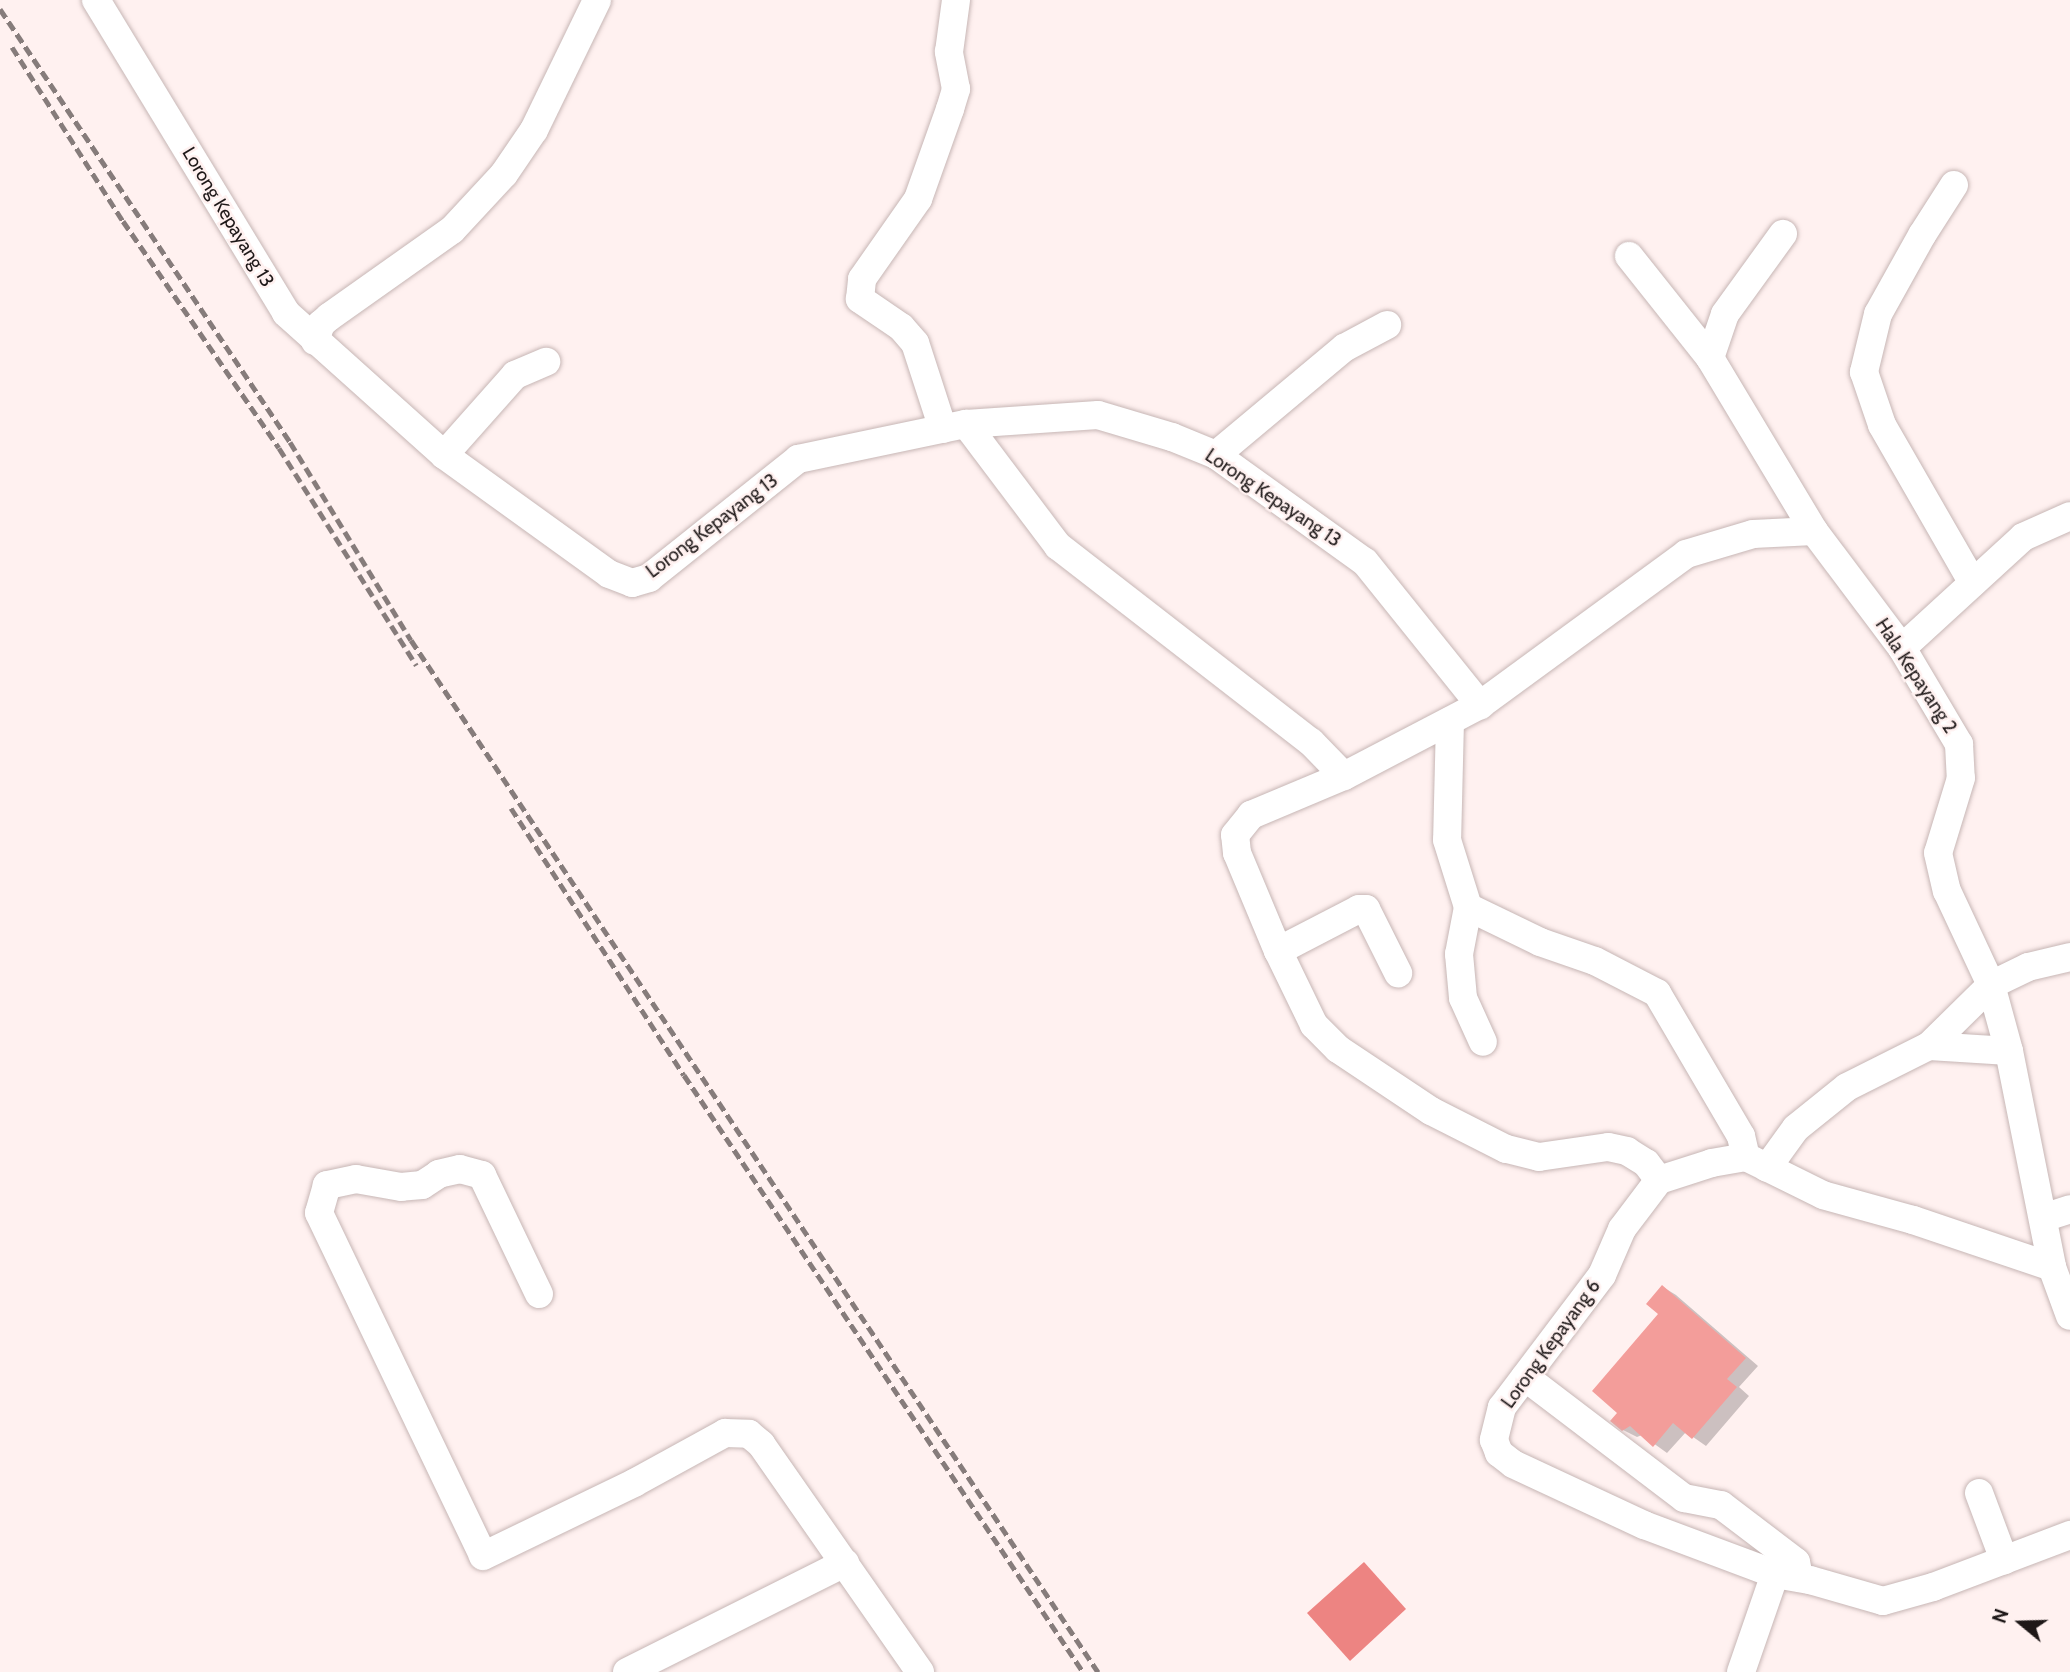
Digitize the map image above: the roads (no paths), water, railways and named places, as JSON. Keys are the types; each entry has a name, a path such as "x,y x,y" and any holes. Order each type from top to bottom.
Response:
{"street":[{"name":"Lorong Kepayang 13","path":"96,0 286,313 444,454 609,574 632,583 649,578 799,459 954,426 1098,415 1172,437 1216,456 1365,562 1480,705"},
{"path":"315,341 321,324 452,230 504,174 524,148 545,110 597,0"},
{"path":"956,0 949,52 956,89 950,109 918,199 862,279 860,299 901,327 915,343 954,426 1058,546 1311,742 1345,776"},
{"path":"1954,185 1922,235 1878,314 1864,372 1882,425 1973,583"},
{"path":"1710,358 1725,314 1783,234"},
{"name":"Hala Kepayang 2","path":"1629,257 1710,358 1814,531 1902,648 1959,744 1961,778 1938,853 1947,891 1990,985 2009,1051 2052,1267 2070,1316"},
{"path":"1216,456 1344,348 1387,325"},
{"path":"444,454 515,374 545,362"},
{"path":"1902,648 2023,537 2070,516"},
{"path":"1814,531 1753,534 1686,554 1480,705 1345,776 1251,815 1236,835 1237,853 1278,951 1314,1025 1338,1049 1431,1111 1506,1149 1539,1157 1600,1147 1626,1151 1646,1164 1659,1180 1756,1162 1847,1087 1929,1045 1990,985 2028,967 2070,957"},
{"path":"1450,721 1447,840 1468,907 1459,954 1463,998 1483,1042"},
{"path":"1468,907 1540,942 1595,961 1657,993 1756,1162 1823,1195 1913,1220 2052,1267"},
{"path":"1278,951 1359,909 1366,909 1398,973"},
{"path":"1929,1045 2009,1051"},
{"path":"539,1294 482,1175 460,1169 439,1174 422,1185 401,1187 356,1179 327,1185 319,1213 483,1556 634,1483 725,1433 749,1434 761,1444 916,1666"},
{"name":"Lorong Kepayang 6","path":"1659,1180 1622,1229 1602,1275 1502,1407 1494,1440 1499,1453 1513,1464 1644,1525 1787,1576 1884,1601 1914,1583 2004,1560 2070,1535"},
{"path":"2043,1218 2070,1209"},
{"path":"1525,1377 1684,1499 1721,1505 1796,1562 1741,1672"},
{"path":"1979,1493 2004,1560"},
{"path":"627,1672 845,1563"}],"railway":[{"path":"0,9 290,442 411,640 1098,1672"},
{"path":"12,47 123,221 279,448 416,665"},
{"path":"511,808 684,1075 1083,1672"}]}
